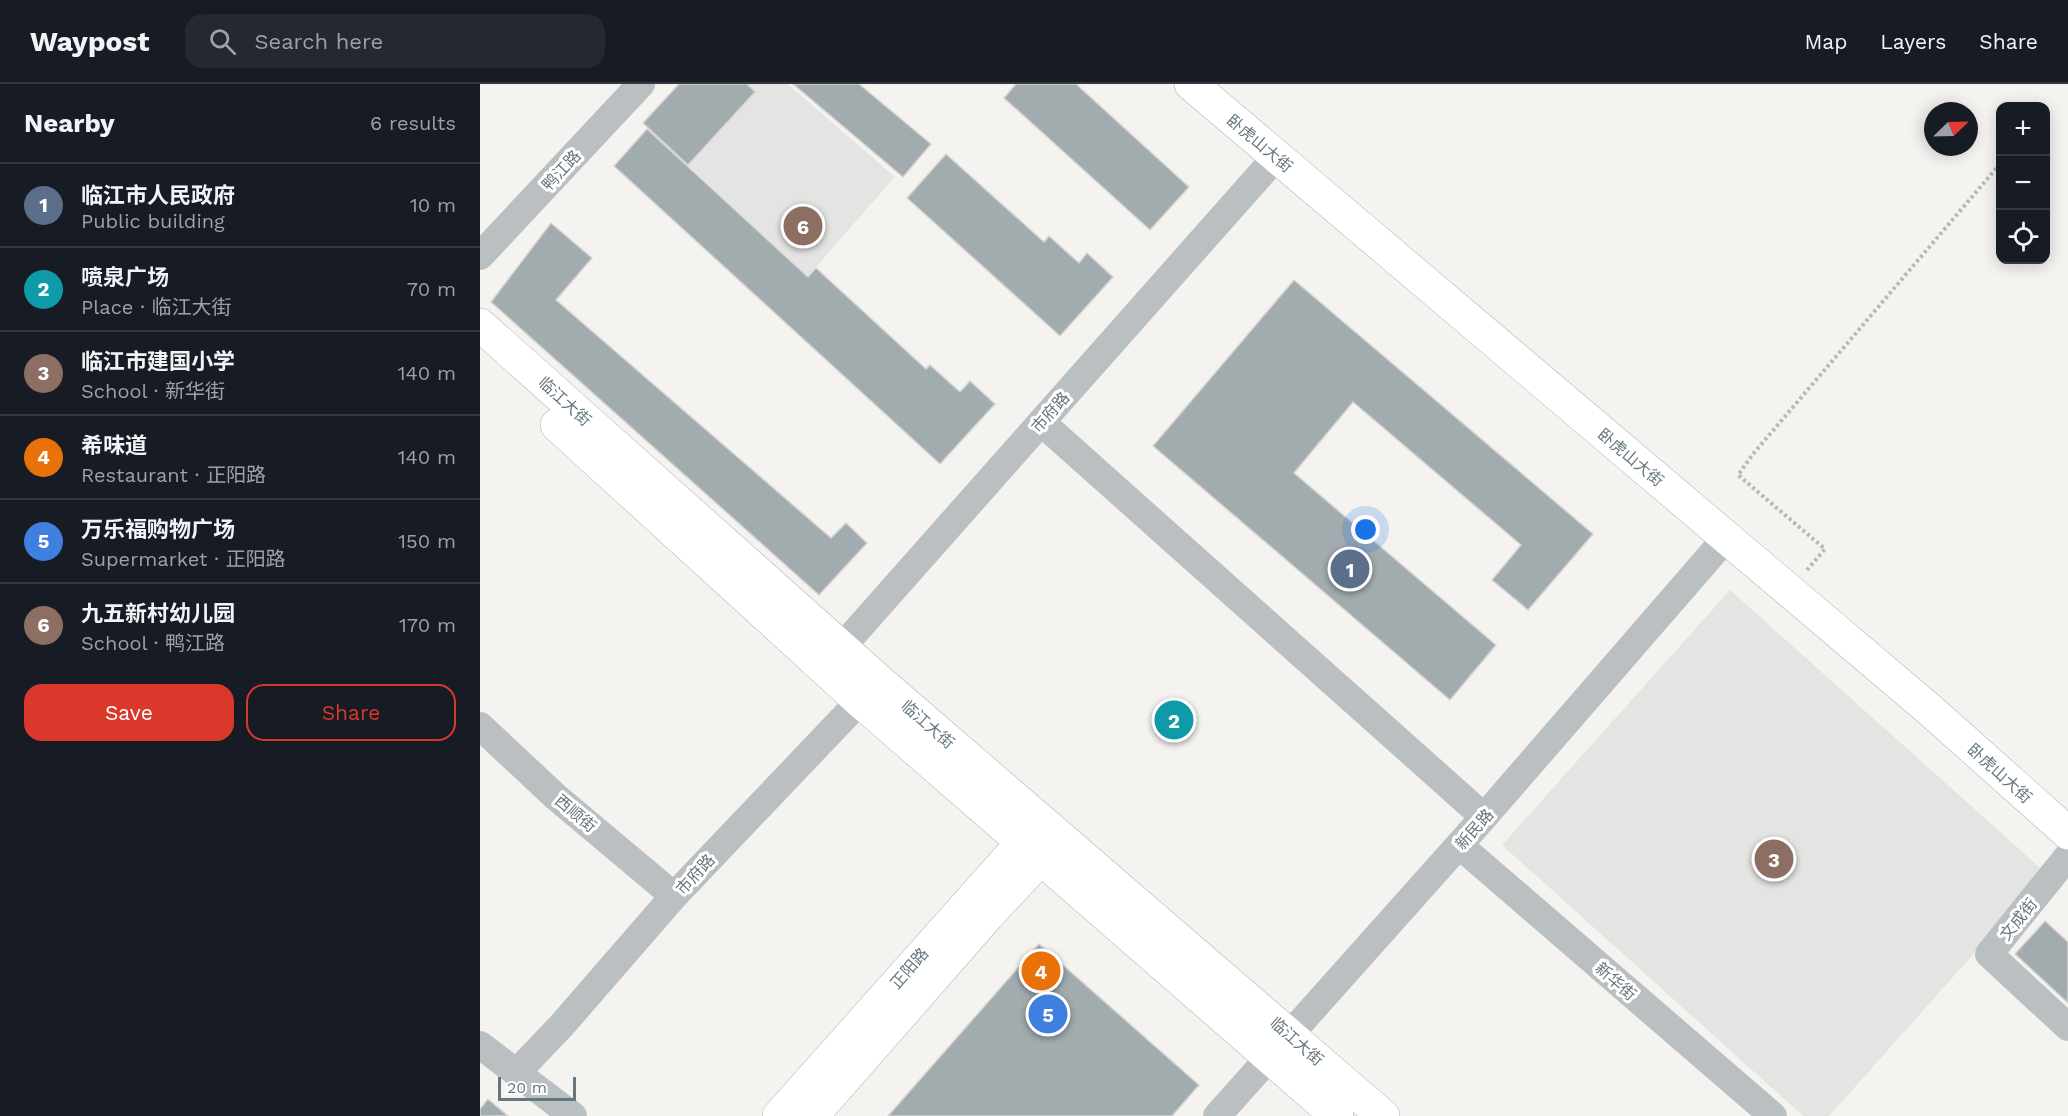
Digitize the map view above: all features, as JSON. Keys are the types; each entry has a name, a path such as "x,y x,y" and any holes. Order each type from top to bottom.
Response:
{"main road":[{"name":"卧虎山大街","path":"1191,84 1930,710 2068,833"},
{"name":"临江大街","path":"480,325 869,691 1279,1046 1383,1116"},
{"name":"临江大街","path":"480,354 832,657"},
{"name":"正阳路","path":"779,1116 1041,840"},
{"name":"正阳路","path":"812,1116 988,915 1041,840"},
{"name":"临江大街","path":"1279,1046 1337,1116"}],"street":[{"name":"鸭江路","path":"480,256 641,84"},
{"name":"市府路","path":"832,657 1276,157"},
{"path":"1041,422 1484,817"},
{"name":"新民路","path":"1216,1116 1484,817 1726,538"},
{"name":"市府路","path":"517,1072 562,1025 674,896 869,691"},
{"name":"西顺街","path":"480,726 556,797 674,896"},
{"name":"新华街","path":"1459,845 1773,1116"},
{"name":"文成街","path":"2068,856 1989,954 2068,1027"},
{"path":"480,1045 573,1116"}],"path":[{"path":"1789,591 1825,549 1738,475 1753,454 1996,170"}],"shaded area":[{"path":"679,84 788,84 895,177 808,276 643,123"},
{"path":"1730,590 2046,873 1829,1116 1803,1116 1502,845"}],"building":[{"path":"679,84 747,84 755,92 688,165 643,123"},
{"path":"793,84 859,84 931,144 903,177"},
{"path":"1016,84 1076,84 1189,187 1150,230 1004,98"},
{"path":"647,129 808,277 816,268 926,369 930,365 960,392 970,381 995,404 940,464 614,166"},
{"path":"946,154 1044,242 1049,236 1079,263 1087,253 1113,277 1060,336 907,198"},
{"path":"551,223 592,258 556,300 831,538 846,523 867,543 819,595 491,302"},
{"path":"1294,280 1593,534 1528,610 1492,580 1521,545 1353,402 1294,473 1496,645 1450,700 1153,446"},
{"path":"2045,921 2068,942 2068,1003 2015,954"},
{"path":"1039,944 1199,1085 1172,1116 888,1116"},
{"path":"488,1099 508,1116 480,1116 480,1109"}],"place":[{"name":"九五新村幼儿园","path":"803,226"},
{"name":"临江市人民政府","path":"1350,569"},
{"name":"喷泉广场","path":"1174,720"},
{"name":"临江市建国小学","path":"1774,859"},
{"name":"希味道","path":"1041,971"},
{"name":"万乐福购物广场","path":"1048,1014"}]}
